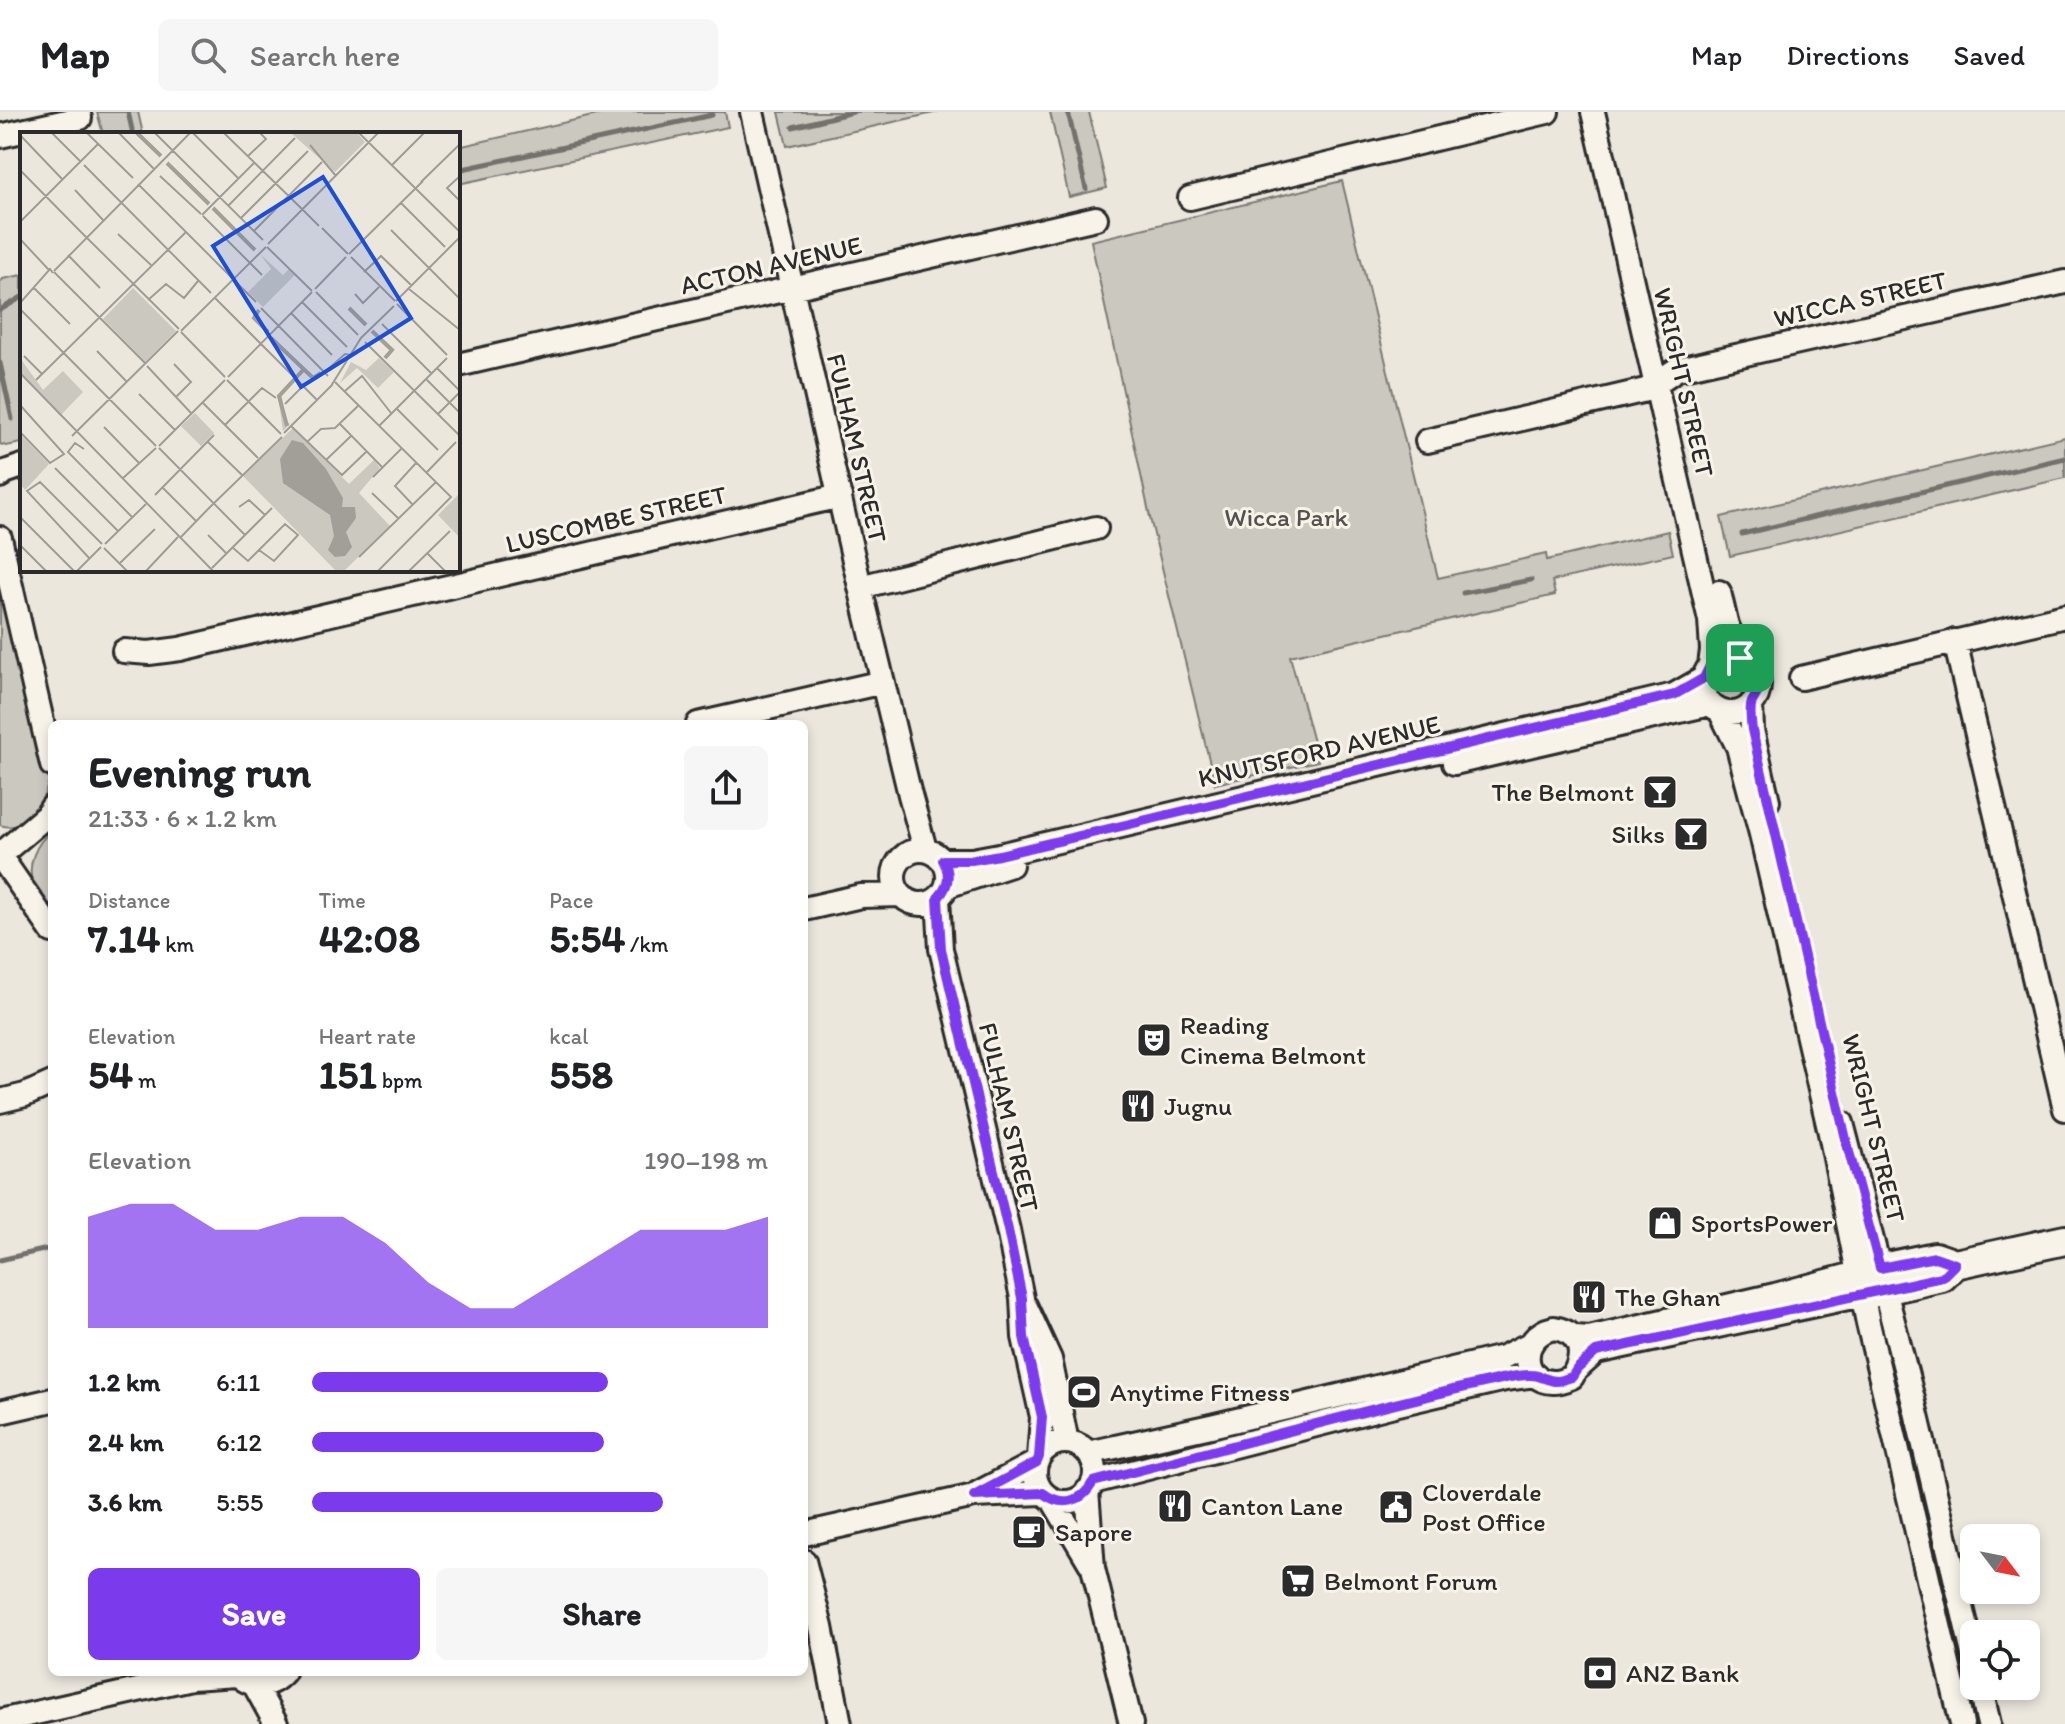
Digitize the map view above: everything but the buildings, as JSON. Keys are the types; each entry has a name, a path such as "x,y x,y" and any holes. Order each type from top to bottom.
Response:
{"main road":[{"path":"1871,1281 1942,1277 1955,1264 2065,1240"}],"street":[{"name":"FULHAM STREET","path":"752,112 860,587 925,854 947,867 949,875 942,892 941,949 1022,1298 1024,1337 1042,1417 1038,1460"},
{"path":"1190,198 1547,112"},
{"name":"WRIGHT STREET","path":"1593,112 1726,622 1740,658 1758,678 1759,687 1751,704 1752,730 1848,1148 1871,1281 1962,1724"},
{"name":"WRIGHT STREET","path":"1606,112 1710,620 1712,650 1702,687 1738,747 1748,780 1830,1133 1871,1281 1914,1403 1965,1620"},
{"path":"0,136 80,118"},
{"name":"ACTON AVENUE","path":"460,365 1096,218"},
{"name":"WICCA STREET","path":"1427,441 1646,390 1683,368 2065,282"},
{"path":"0,476 20,467"},
{"name":"LUSCOMBE STREET","path":"124,651 149,653 180,649 840,496"},
{"path":"860,587 1096,528"},
{"path":"0,538 48,748"},
{"path":"1801,678 2065,616"},
{"path":"1955,641 2065,1109"},
{"path":"1707,672 1724,658 1740,658"},
{"name":"KNUTSFORD AVENUE","path":"925,854 972,860 999,855 1674,695 1707,672"},
{"path":"716,720 883,682"},
{"path":"1715,708 1737,713 1751,704"},
{"name":"KNUTSFORD AVENUE","path":"942,892 1005,866 1715,708"},
{"path":"48,812 0,856 48,925"},
{"path":"903,891 896,866 901,859 925,854"},
{"name":"FULHAM STREET","path":"903,891 941,949"},
{"path":"808,908 861,896 903,891 930,902 942,892"},
{"path":"0,1101 48,1085"},
{"path":"1575,1337 1581,1358 1572,1377 1554,1382 1536,1375 1530,1368 1527,1351 1544,1330 1563,1329 1575,1337 1589,1338 1775,1295 1871,1281"},
{"path":"1577,1369 1596,1352 1871,1281"},
{"name":"FULHAM STREET","path":"1022,1298 1050,1359 1067,1442"},
{"path":"1088,1453 1503,1357 1530,1344"},
{"path":"808,1533 974,1496 1047,1496 1061,1502 1071,1501 1080,1498 1090,1487 1394,1405 1505,1379 1536,1375"},
{"path":"0,1412 48,1401"},
{"path":"974,1496 1038,1460 1051,1446 1067,1442 1088,1453 1094,1472 1090,1487 1093,1568 1131,1724"},
{"path":"1038,1460 1036,1478 1093,1568"},
{"path":"808,1577 840,1724"},
{"path":"0,1721 191,1676"},
{"path":"218,1676 242,1677 261,1685 280,1676"},
{"path":"242,1677 276,1724 280,1676"},
{"path":"1983,1700 1989,1724"}],"green space":[{"path":"97,112 138,112 143,132 102,132"},
{"path":"610,112 725,112 728,127 460,184 460,147"},
{"path":"779,112 938,112 787,146"},
{"path":"1050,112 1089,112 1107,188 1069,197"},
{"name":"Wicca Park","path":"1342,181 1438,578 1546,554 1547,560 1668,531 1673,554 1552,581 1555,595 1290,656 1318,761 1215,784 1151,522 1091,241"},
{"path":"20,275 20,443 6,446 0,444 0,283 3,279"},
{"path":"2065,437 2065,478 1730,556 1721,517"},
{"path":"0,571 48,783 43,798 26,821 10,827 0,825"},
{"path":"48,834 48,907 34,888 31,877 37,848"}],"waterway":[{"path":"128,112 133,132"},
{"path":"793,127 853,112"},
{"path":"1068,112 1086,189"},
{"path":"460,170 712,115"},
{"path":"0,310 20,298"},
{"path":"0,363 12,419"},
{"path":"1742,534 2065,458"},
{"path":"1463,593 1531,580"},
{"path":"0,1260 48,1249"}],"place":[{"name":"The Belmont","path":"1660,792"},
{"name":"Silks","path":"1691,834"},
{"name":"Reading Cinema Belmont","path":"1154,1040"},
{"name":"Jugnu","path":"1138,1106"},
{"name":"SportsPower","path":"1665,1223"},
{"name":"The Ghan","path":"1589,1297"},
{"name":"Anytime Fitness","path":"1084,1392"},
{"name":"Canton Lane","path":"1175,1506"},
{"name":"Cloverdale Post Office","path":"1396,1507"},
{"name":"Sapore","path":"1029,1532"},
{"name":"Belmont Forum","path":"1298,1581"},
{"name":"ANZ Bank","path":"1600,1673"}],"route":[{"path":"1740,658 1748,663 1758,678 1759,687 1751,704 1752,730 1848,1148 1880,1268 1935,1257 1955,1264 1942,1277 1596,1352 1572,1377 1554,1382 1536,1375 1505,1379 1093,1482 1080,1498 1071,1501 1061,1502 1043,1493 974,1496 1037,1462 1042,1417 1024,1337 1022,1298 1008,1230 941,949 938,898 947,886 949,875 943,860 972,860 999,855 1674,695 1704,678 1716,661 1740,658"}]}
